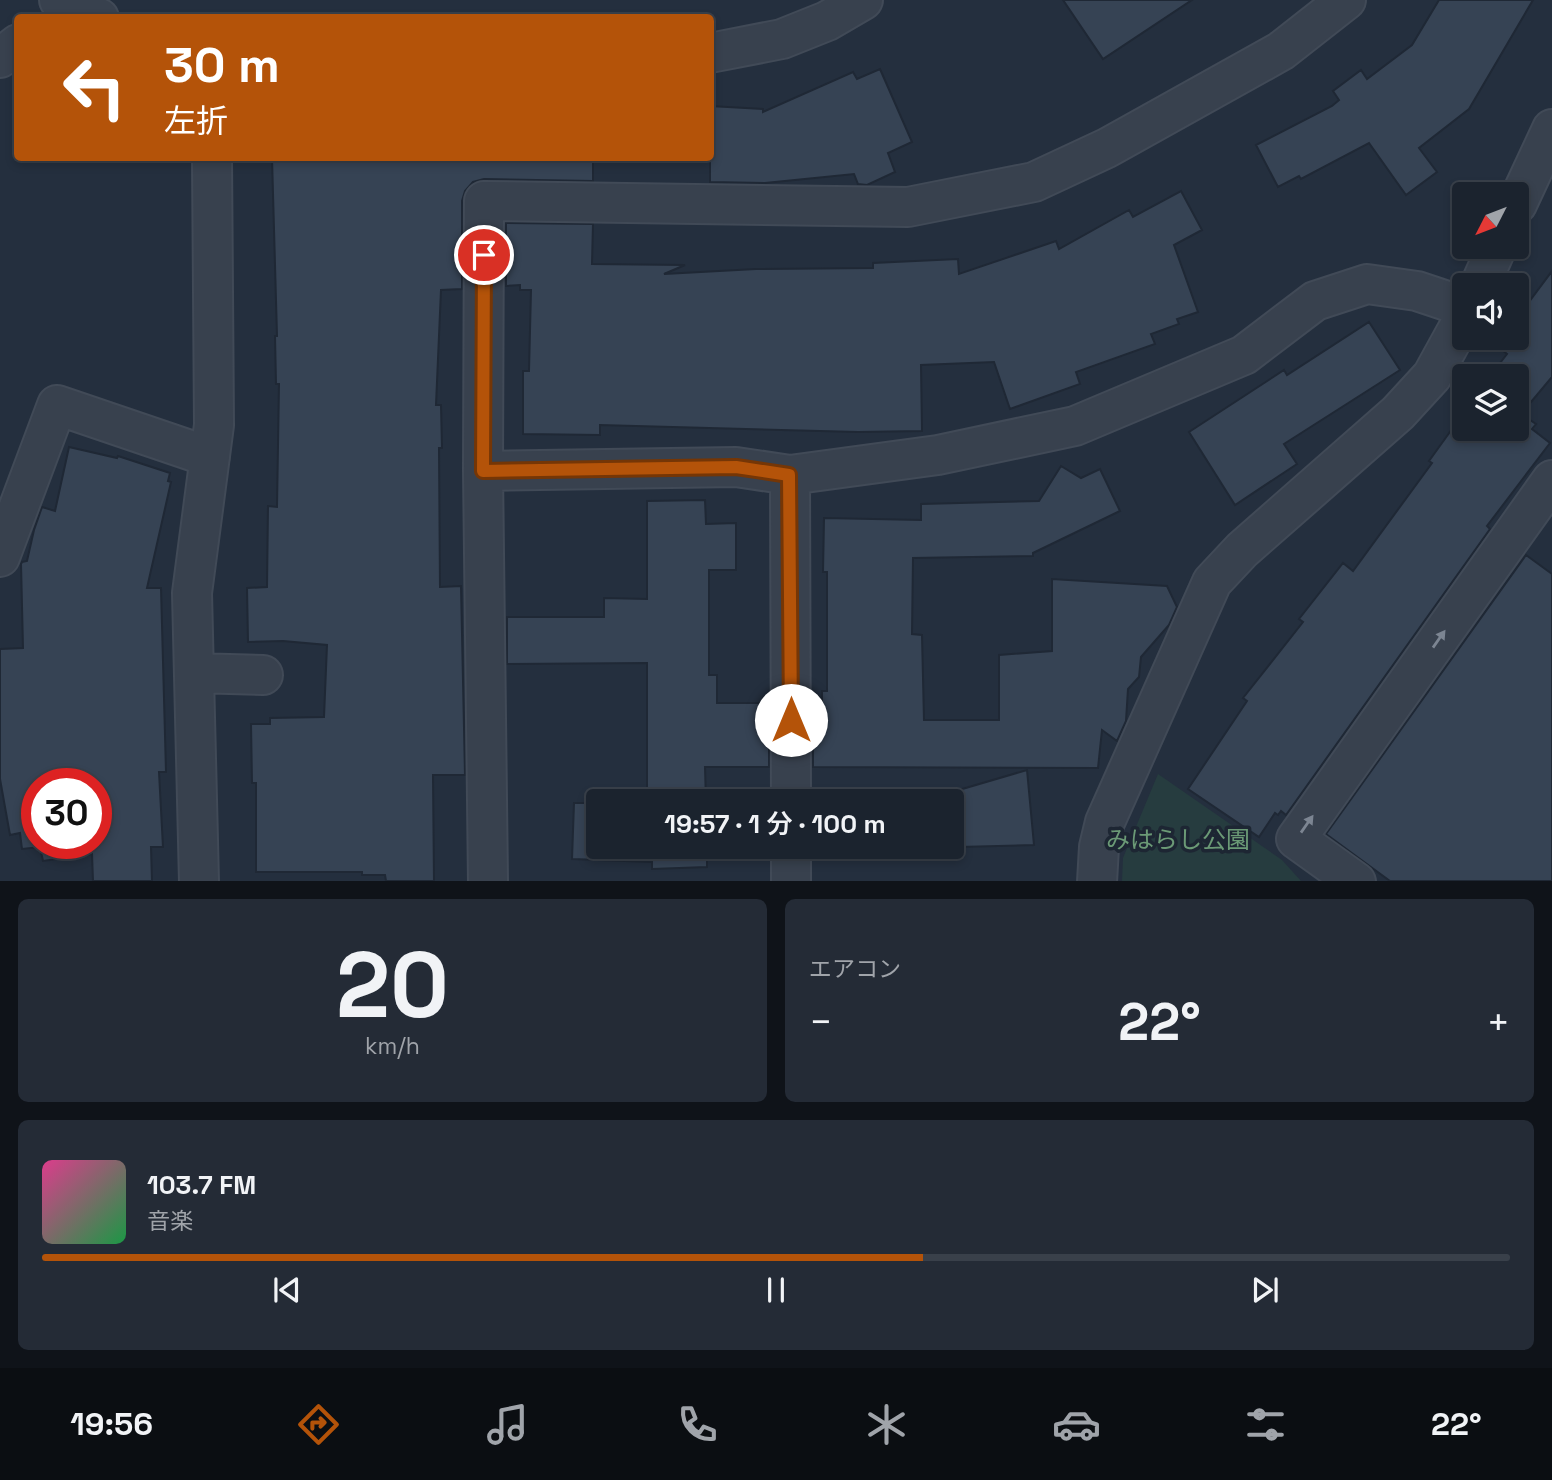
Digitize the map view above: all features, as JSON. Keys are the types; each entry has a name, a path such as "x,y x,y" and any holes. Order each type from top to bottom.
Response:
{"street":[{"path":"714,51 782,39 827,21 863,0"},
{"path":"488,881 483,471 484,201 908,207 1034,182 1107,148 1280,51 1346,0"},
{"path":"0,58 14,47"},
{"path":"1527,182 1552,129"},
{"path":"200,881 192,593 214,425 212,161"},
{"path":"483,471 736,467 789,475 938,455 1075,426 1244,355 1315,300 1367,284 1417,292 1452,303"},
{"path":"1097,881 1099,847 1105,822 1212,582 1242,550 1398,413 1432,376 1452,340"},
{"path":"0,557 57,405 210,457"},
{"path":"789,475 791,789"},
{"path":"1356,881 1296,839 1552,480"},
{"path":"194,673 263,675"},
{"path":"791,859 791,881"}],"green space":[{"name":"みはらし公園","path":"1158,774 1282,860 1301,881 1122,881 1123,858"}],"building":[{"path":"1063,0 1192,0 1103,59"},
{"path":"1439,0 1533,0 1469,109 1419,148 1437,172 1406,195 1369,143 1301,179 1299,176 1278,187 1256,145 1332,106 1339,100 1333,91 1361,70 1367,79 1412,45"},
{"path":"880,69 912,142 888,153 895,172 867,185 858,184 854,174 765,183 710,182 710,161 714,161 714,106 763,109 763,112 853,72 857,79"},
{"path":"272,161 593,161 593,181 484,179 473,182 465,191 462,201 462,289 441,290 436,405 441,405 442,448 439,448 440,587 461,586 465,775 433,775 434,881 386,881 385,875 362,875 362,872 256,872 256,783 252,783 251,724 270,724 270,718 324,717 327,645 283,641 248,642 247,588 267,587 268,506 277,507 277,336"},
{"path":"1181,191 1202,230 1174,245 1198,312 1177,319 1179,324 1151,334 1155,344 1076,372 1080,384 1010,409 994,362 921,365 922,431 858,432 600,425 600,435 523,434 523,371 529,371 531,290 520,290 520,285 506,286 506,223 593,224 592,264 685,265 664,274 756,269 873,268 873,263 958,259 959,274 1056,241 1059,249 1129,210 1133,217"},
{"path":"1552,271 1552,377 1529,404 1529,364 1499,364 1507,354 1502,350 1529,350 1529,302"},
{"path":"1369,322 1400,370 1284,444 1297,464 1235,505 1189,432 1284,370 1287,375"},
{"path":"1529,419 1536,424 1532,429 1550,443 1487,526 1490,529 1286,815 1281,811 1278,815 1275,813 1259,837 1188,789 1247,701 1243,698 1303,622 1299,619 1343,563 1353,571 1432,463 1429,461 1452,429 1452,441 1529,441"},
{"path":"69,447 117,458 118,456 170,473 168,481 171,482 147,588 161,588 166,772 159,772 163,847 151,847 152,881 93,881 92,859 112,859 112,768 21,768 21,841 20,833 10,835 0,779 0,649 23,648 21,564 27,561 42,507 55,511"},
{"path":"1061,466 1081,478 1100,469 1120,511 1033,553 1033,556 913,558 912,634 922,635 924,720 999,720 999,655 1052,651 1052,579 1167,586 1177,607 1169,625 1141,657 1139,677 1128,689 1126,721 1117,741 1102,730 1098,768 813,767 813,703 822,703 822,691 827,691 824,518 921,520 921,504 1039,501"},
{"path":"705,500 706,524 736,523 736,570 709,570 709,675 717,675 717,703 769,703 769,767 705,767 706,789 647,789 647,663 507,664 507,617 604,617 604,598 647,599 647,501"},
{"path":"1526,555 1552,574 1552,881 1390,881 1326,834"},
{"path":"1027,770 1034,845 964,847 962,789"},
{"path":"574,803 586,803 586,859 707,859 707,867 652,869 652,862 572,859"}],"route":[{"path":"484,255 483,471 736,467 789,475 791,720"}]}
